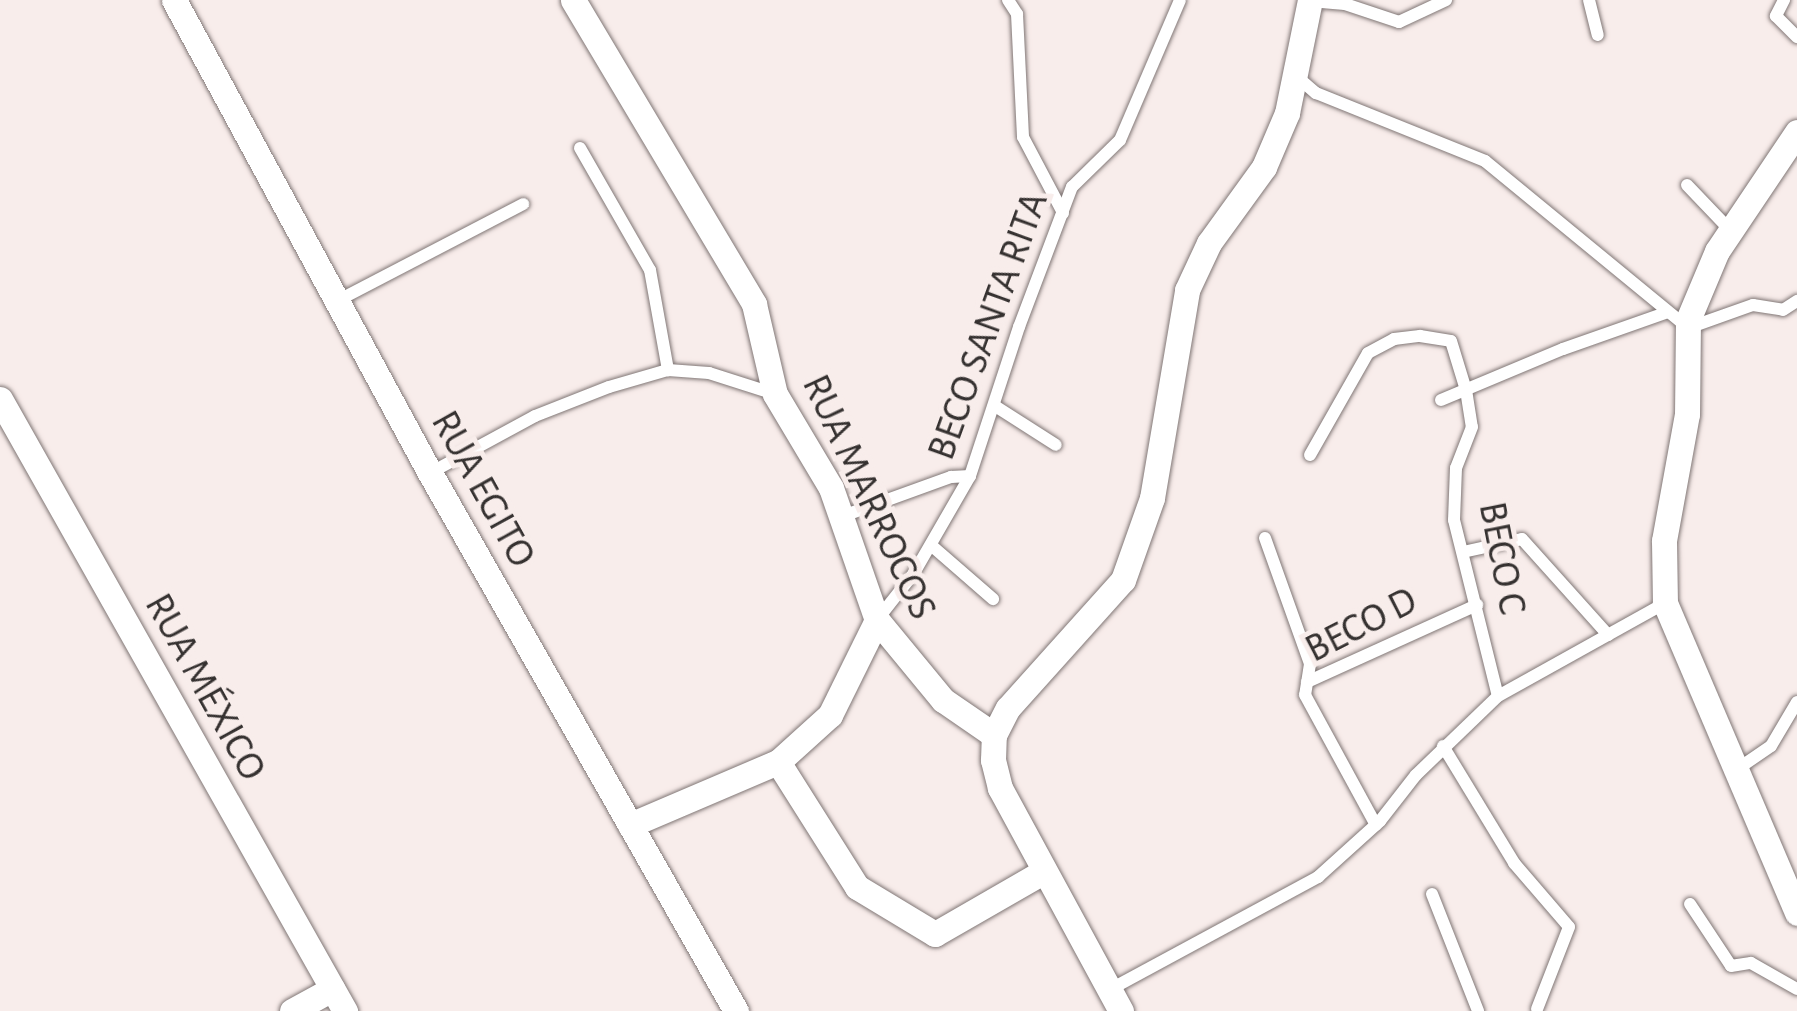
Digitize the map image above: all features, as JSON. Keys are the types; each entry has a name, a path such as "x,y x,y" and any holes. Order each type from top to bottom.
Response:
{"street":[{"name":"RUA EGITO","path":"174,0 430,474 736,1011"},
{"name":"RUA MARROCOS","path":"573,0 754,304 775,394 844,516 877,620 943,700 994,735"},
{"path":"1115,1000 1000,788 992,760 994,735 1008,708 1123,580 1152,498 1187,290 1210,243 1264,168 1287,113 1310,0"},
{"path":"1797,132 1717,251 1678,320 1687,414 1664,541 1666,603 1797,913"},
{"name":"RUA MÉXICO","path":"0,399 338,1000"},
{"path":"630,825 778,762 830,715 877,620"},
{"path":"778,762 857,887 935,934 1043,872"},
{"path":"292,1011 338,1000"}],"lane":[{"path":"1008,0 1017,14 1023,138 1063,213"},
{"name":"BECO SANTA RITA","path":"877,620 932,546 970,476 1019,326 1072,188 1120,140 1180,0"},
{"path":"1310,0 1344,4 1399,22 1446,0"},
{"path":"1589,0 1598,35"},
{"path":"1784,0 1776,16 1797,37"},
{"path":"1296,74 1316,93 1484,161 1678,320"},
{"path":"580,148 650,270 668,370"},
{"path":"1687,185 1731,230"},
{"path":"337,301 523,204"},
{"path":"1442,400 1648,316 1678,320 1753,305 1784,310 1797,301"},
{"name":"BECO C","path":"1310,455 1368,353 1394,339 1420,336 1451,341 1466,390 1472,428 1456,468 1455,503 1498,696"},
{"path":"430,474 535,416 609,387 668,370 709,373 775,394"},
{"path":"995,406 1056,445"},
{"path":"844,516 952,478 970,476"},
{"path":"1265,538 1310,664 1307,682"},
{"path":"1463,552 1522,539 1608,635"},
{"path":"932,546 993,600"},
{"path":"1115,1000 1318,876 1376,825 1443,746 1498,696 1666,603"},
{"name":"BECO D","path":"1376,825 1305,694 1307,682 1476,605"},
{"path":"1736,770 1770,746 1797,702"},
{"path":"1443,746 1514,863 1569,928 1536,1010"},
{"path":"1432,894 1478,1011"},
{"path":"1690,904 1731,966 1751,963 1797,989"}]}
